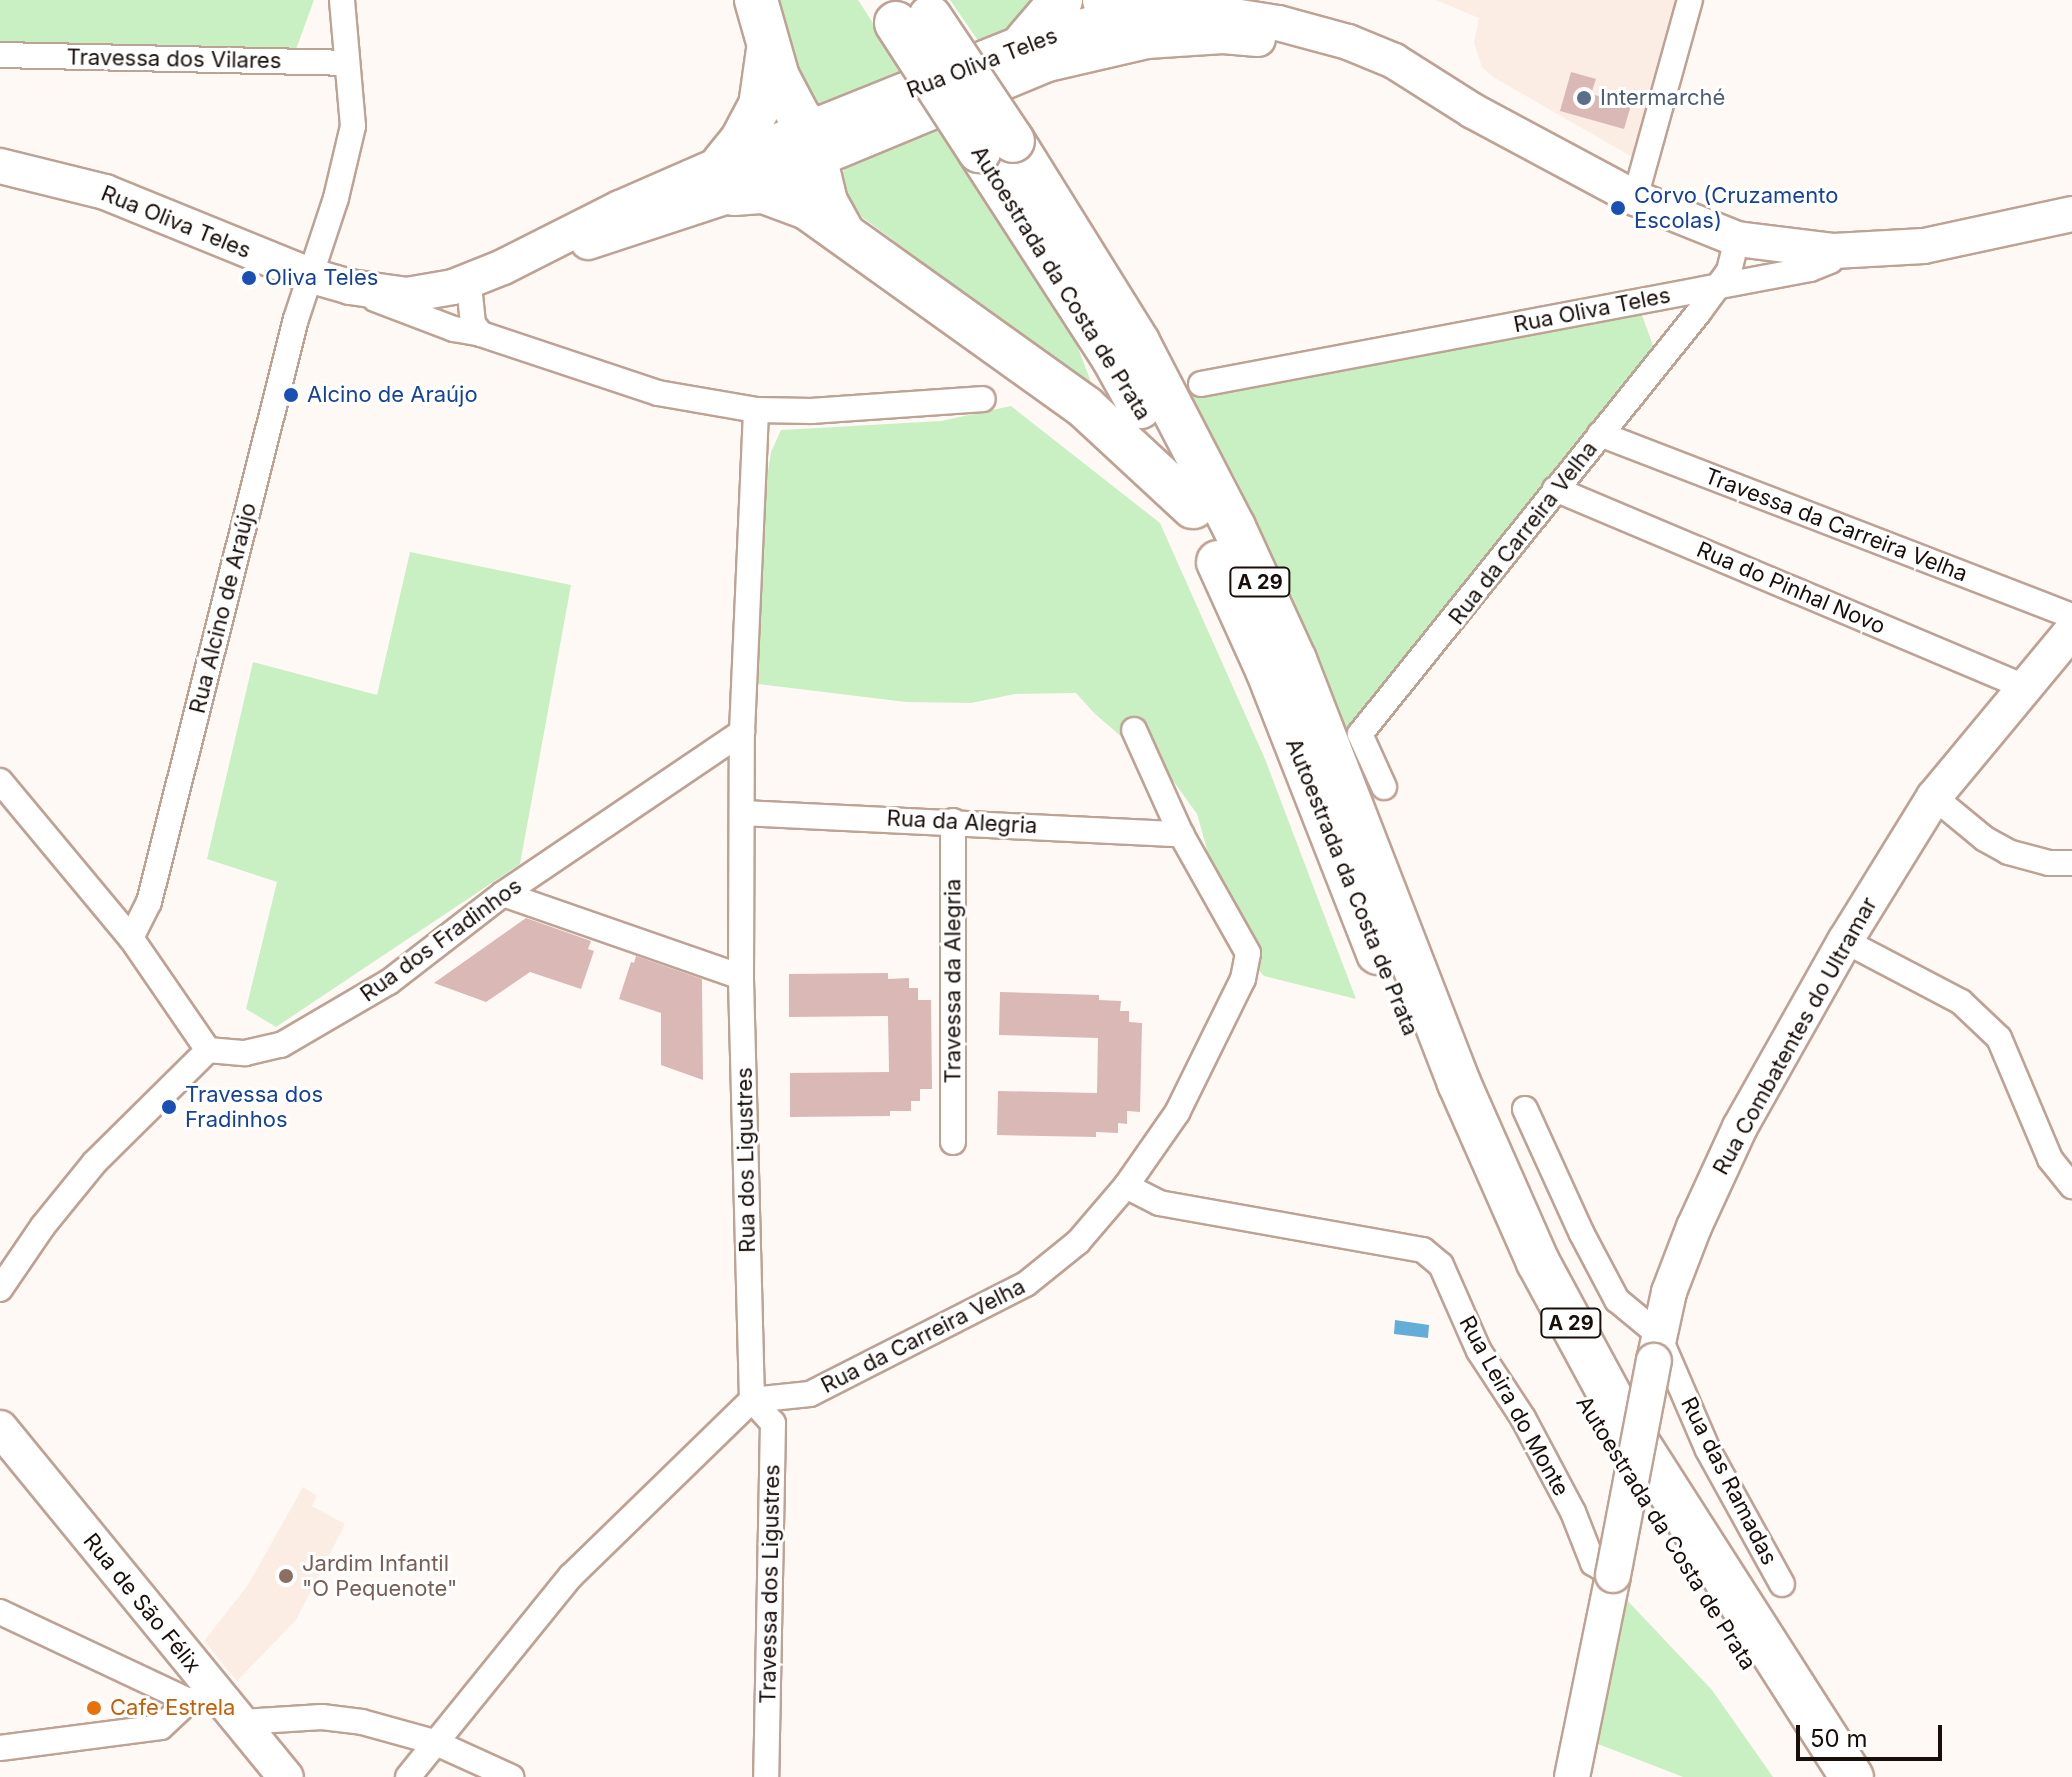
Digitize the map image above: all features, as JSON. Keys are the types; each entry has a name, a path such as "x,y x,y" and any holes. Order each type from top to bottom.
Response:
{"highway":[{"path":"756,0 778,77 799,117 818,142 826,202 843,233"},
{"path":"1026,41 1061,0"},
{"name":"Autoestrada da Costa de Prata","path":"906,10 996,146 1138,342 1234,527 1295,660 1459,1083 1538,1262 1624,1421 1852,1777"},
{"path":"769,45 760,106 741,141 729,178 807,208 843,233 1086,408 1193,507"},
{"name":"Autoestrada da Costa de Prata","path":"996,146 1193,507 1267,670 1434,1095 1514,1270 1610,1451 1818,1777"}],"main road":[{"name":"Rua Oliva Teles","path":"866,124 1026,41 1121,15 1190,5 1278,23 1348,42 1394,61 1473,111 1635,198 1737,239 1834,251 1924,246 2072,214"},
{"name":"Rua Oliva Teles","path":"0,166 105,192 312,276 350,287 407,295 456,285 503,267 620,208 729,178 866,124 1090,51 1121,15"},
{"name":"Rua Oliva Teles","path":"1121,15 1223,36 1282,43 1342,60 1473,111"},
{"name":"Rua Combatentes do Ultramar","path":"1572,1777 1656,1347 1669,1292 1694,1227 1740,1127 1845,941 1934,797 2072,631"},
{"name":"Rua de São Félix","path":"0,1428 203,1698 242,1722 286,1777"}],"street":[{"name":"Rua Alcino de Araújo","path":"131,938 149,902 296,319 312,276 353,126 342,0"},
{"path":"1635,198 1690,0"},
{"name":"Travessa dos Vilares","path":"0,55 347,63"},
{"name":"Rua da Carreira Velha","path":"1384,787 1360,734 1719,285 1729,271 1737,239"},
{"name":"Rua Oliva Teles","path":"1201,384 1810,269 1830,261 1834,251"},
{"path":"456,285 452,314 472,332"},
{"name":"Rua Oliva Teles","path":"350,287 400,311 658,393 756,410 812,411 983,399"},
{"name":"Rua dos Ligustres","path":"752,1400 741,977 742,732 756,410"},
{"name":"Travessa da Carreira Velha","path":"1600,434 2072,616"},
{"name":"Rua do Pinhal Novo","path":"1555,489 2027,688"},
{"path":"1134,730 1181,834"},
{"name":"Rua dos Fradinhos","path":"208,1050 245,1053 281,1045 389,982 503,894 742,732"},
{"path":"0,781 131,938 208,1050 95,1162 43,1226 0,1289"},
{"path":"1934,797 1985,839 2008,852 2049,863 2072,863"},
{"name":"Rua da Alegria","path":"744,813 1181,834"},
{"name":"Travessa da Alegria","path":"953,821 953,1142"},
{"name":"Rua da Carreira Velha","path":"752,1400 810,1394 1026,1284 1078,1242 1126,1186 1177,1113 1243,979 1248,953 1181,834"},
{"path":"503,894 741,977"},
{"path":"1845,941 1961,1002 1999,1038 2050,1159 2072,1186"},
{"path":"1525,1109 1582,1234 1617,1300 1656,1347"},
{"name":"Rua Leira do Monte","path":"1126,1186 1159,1203 1423,1250 1441,1265 1479,1351 1531,1432 1573,1512 1593,1563 1613,1575"},
{"name":"Rua das Ramadas","path":"1656,1347 1708,1450 1782,1584"},
{"path":"408,1777 571,1576 752,1400"},
{"name":"Travessa dos Ligustres","path":"752,1400 773,1423 766,1777"},
{"path":"0,1612 203,1698"},
{"path":"0,1748 161,1727 203,1698"},
{"path":"242,1722 322,1717 362,1722 434,1742 511,1777"}],"shaded area":[{"path":"1436,0 1676,0 1634,158 1493,77 1482,67 1474,43 1479,18"},
{"name":"Jardim Infantil \"O Pequenote\"","path":"303,1487 317,1496 312,1506 345,1524 296,1620 237,1681 204,1641 248,1585"}],"green space":[{"path":"0,0 314,0 295,52 0,55"},
{"path":"765,0 858,0 905,72 813,112"},
{"path":"950,0 1047,0 1015,28 981,45"},
{"path":"937,123 1072,332 1094,390 850,208 840,190 841,175 851,160"},
{"path":"1636,299 1658,359 1444,640 1345,729 1237,481 1185,389 1228,368"},
{"path":"1011,406 1160,523 1265,759 1356,999 1264,976 1247,958 1215,878 1197,814 1174,782 1094,713 1076,693 1015,694 971,703 906,702 749,683 756,550 771,452 781,430 941,421"},
{"path":"410,552 571,585 520,864 276,1027 246,1009 277,882 207,859 253,662 377,695"},
{"path":"1624,1597 1712,1690 1773,1777 1683,1777 1598,1744"}],"water":[{"path":"1395,1320 1429,1325 1428,1338 1394,1334"}],"building":[{"name":"Intermarché","path":"1571,72 1596,79 1591,94 1631,105 1624,129 1560,111"},
{"path":"526,918 591,941 588,949 594,951 581,989 530,972 486,1002 434,983"},
{"path":"636,956 702,979 703,1080 661,1065 661,1013 619,999 631,962 634,963"},
{"path":"888,973 888,979 909,978 909,988 918,988 918,1000 931,1000 932,1089 920,1089 920,1101 911,1101 911,1111 890,1111 890,1116 790,1117 790,1073 889,1072 888,1016 789,1017 789,974"},
{"path":"1000,992 1099,995 1099,1000 1121,1001 1120,1011 1129,1011 1129,1022 1142,1023 1140,1112 1127,1111 1127,1124 1118,1123 1118,1133 1096,1132 1096,1137 997,1135 998,1091 1097,1093 1098,1038 999,1035"}],"place":[{"name":"Intermarché","path":"1584,98"},
{"name":"Corvo (Cruzamento Escolas)","path":"1618,208"},
{"name":"Oliva Teles","path":"249,278"},
{"name":"Alcino de Araújo","path":"291,395"},
{"name":"Travessa dos Fradinhos","path":"169,1107"},
{"name":"Jardim Infantil \"O Pequenote\"","path":"286,1576"},
{"name":"Cafe Estrela","path":"94,1708"}]}
